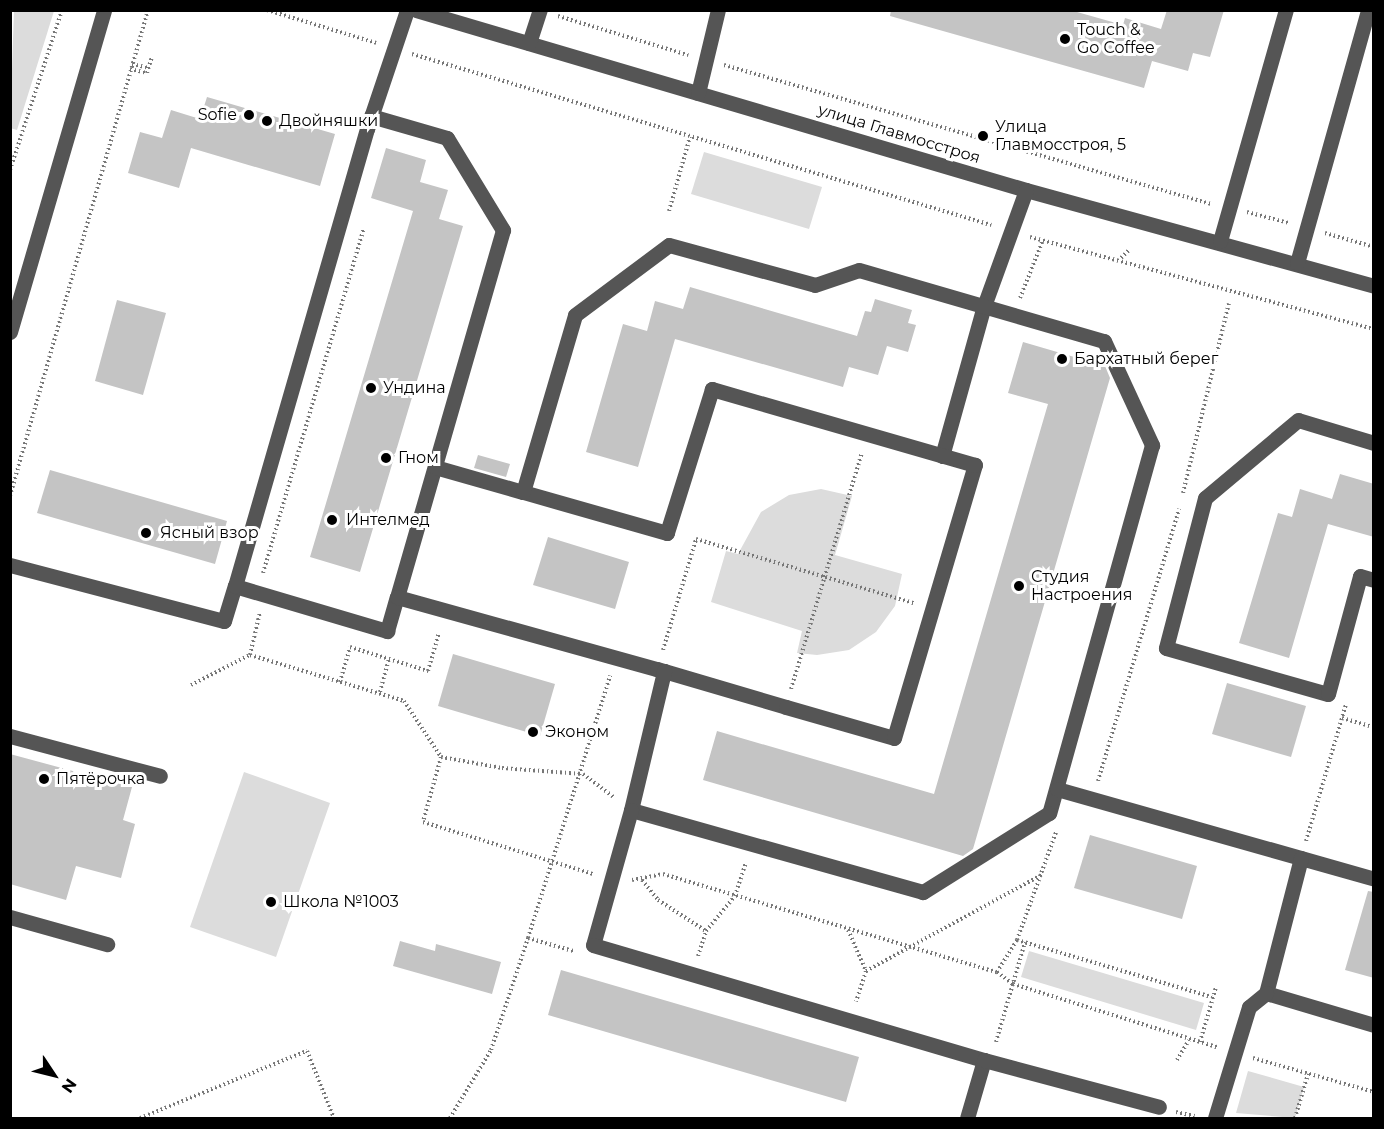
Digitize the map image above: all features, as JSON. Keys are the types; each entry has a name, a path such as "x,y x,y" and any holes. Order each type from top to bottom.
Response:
{"street":[{"path":"10,332 104,10"},
{"path":"10,566 224,621 371,116 407,10"},
{"name":"улица Главмосстроя","path":"416,10 1026,190 1220,241 1374,286"},
{"path":"698,93 704,59 718,10"},
{"path":"1220,241 1286,10"},
{"path":"1297,263 1368,10"},
{"path":"529,43 540,11"},
{"path":"235,586 387,631 398,597 503,230 447,138 371,116"},
{"path":"942,456 984,306 1026,190"},
{"path":"523,492 575,315 669,245 815,285 859,270 1104,341 1152,444 1049,813 923,892 631,810"},
{"path":"398,597 894,738 975,465 712,389 667,533 435,467"},
{"path":"1374,442 1298,420 1205,498 1166,648 1328,694 1360,576 1374,580"},
{"path":"660,670 631,810 613,881 593,945 984,1060 1159,1107"},
{"path":"10,736 160,776"},
{"path":"1057,789 1374,879"},
{"path":"1215,1119 1248,1007 1266,993 1301,858"},
{"path":"10,918 107,944"},
{"path":"1266,993 1374,1025"},
{"path":"967,1119 984,1060"}],"path":[{"path":"10,170 62,10"},
{"path":"10,496 148,10"},
{"path":"267,10 1043,240 1121,258 1374,329"},
{"path":"540,11 1147,189 1229,208 1374,247"},
{"path":"131,67 147,74 152,57"},
{"path":"669,211 690,137"},
{"path":"10,228 10,234"},
{"path":"261,579 364,228"},
{"path":"1014,314 1043,240"},
{"path":"1121,258 1129,250"},
{"path":"1182,495 1229,303"},
{"path":"786,707 861,453"},
{"path":"1094,800 1179,507"},
{"path":"660,670 696,539 908,602"},
{"path":"250,655 261,617"},
{"path":"340,682 350,648 428,671 439,633"},
{"path":"191,685 250,655 404,701 441,757 502,768 583,774 631,810"},
{"path":"380,692 388,659"},
{"path":"450,1119 491,1050 552,861 583,774 611,672 599,669"},
{"path":"1301,858 1347,703"},
{"path":"1342,718 1374,727"},
{"path":"441,757 423,822 613,881 642,880 663,874 996,972 1013,984 1189,1040 1374,1092"},
{"path":"693,975 706,931 735,896 747,860"},
{"path":"866,971 1042,875 1017,940 996,972"},
{"path":"642,880 658,900 706,931"},
{"path":"848,930 866,971 849,1021"},
{"path":"528,938 583,954"},
{"path":"1017,940 1212,997"},
{"path":"984,1060 999,1039 1025,942"},
{"path":"1200,1042 1216,987"},
{"path":"1177,1060 1189,1040"},
{"path":"140,1119 307,1051 334,1119"},
{"path":"1296,1119 1308,1074"},
{"path":"1159,1107 1205,1119"}],"shaded area":[{"path":"14,10 54,11 17,130 10,128"},
{"path":"704,152 822,187 809,229 691,194"},
{"path":"821,489 852,496 835,555 902,574 895,606 876,632 849,650 817,655 797,653 802,631 711,602 726,551 738,554 761,512 789,495"},
{"path":"244,772 330,803 276,957 190,927"},
{"path":"1029,951 1204,1003 1196,1030 1021,977"},
{"path":"1248,1071 1304,1087 1295,1118 1236,1113"}],"building":[{"path":"891,10 1070,10 1123,25 1125,18 1161,29 1167,10 1224,10 1210,57 1193,53 1188,71 1152,61 1144,88 890,16"},
{"path":"207,97 335,134 320,186 191,148 179,188 128,173 140,132 162,138 171,110 200,119"},
{"path":"386,148 426,160 420,182 448,190 439,219 463,226 360,572 310,557 413,211 371,198"},
{"path":"690,287 857,336 865,311 871,312 875,299 912,310 908,323 916,325 908,352 887,346 878,375 849,367 843,387 675,339 638,467 586,452 623,324 647,331 655,301 683,309"},
{"path":"117,300 166,313 143,395 95,381"},
{"path":"1023,342 1105,366 1110,378 973,849 963,856 703,780 717,731 934,794 1048,404 1008,393"},
{"path":"478,455 510,464 506,477 474,468"},
{"path":"50,470 227,521 215,564 37,513"},
{"path":"1340,474 1374,484 1374,537 1328,524 1289,658 1239,643 1278,513 1292,517 1300,489 1332,499"},
{"path":"548,537 629,562 615,609 533,585"},
{"path":"453,654 555,684 540,736 438,706"},
{"path":"1227,683 1306,706 1291,757 1212,734"},
{"path":"10,754 132,787 123,820 135,824 121,878 76,866 66,900 10,884"},
{"path":"1090,835 1197,866 1182,919 1074,888"},
{"path":"1368,891 1374,892 1374,978 1345,970"},
{"path":"400,941 435,951 436,944 501,962 492,994 393,966"},
{"path":"561,970 859,1057 846,1102 548,1015"}],"place":[{"name":"Touch & Go Coffee","path":"1065,39"},
{"name":"Sofie","path":"249,115"},
{"name":"Двойняшки","path":"267,121"},
{"name":"Улица Главмосстроя, 5","path":"983,136"},
{"name":"Бархатный берег","path":"1062,359"},
{"name":"Ундина","path":"371,388"},
{"name":"Гном","path":"386,458"},
{"name":"Интелмед","path":"332,520"},
{"name":"Ясный взор","path":"146,533"},
{"name":"Студия Настроения","path":"1019,586"},
{"name":"Эконом","path":"533,732"},
{"name":"Пятёрочка","path":"44,779"},
{"name":"Школа №1003","path":"271,902"}]}
